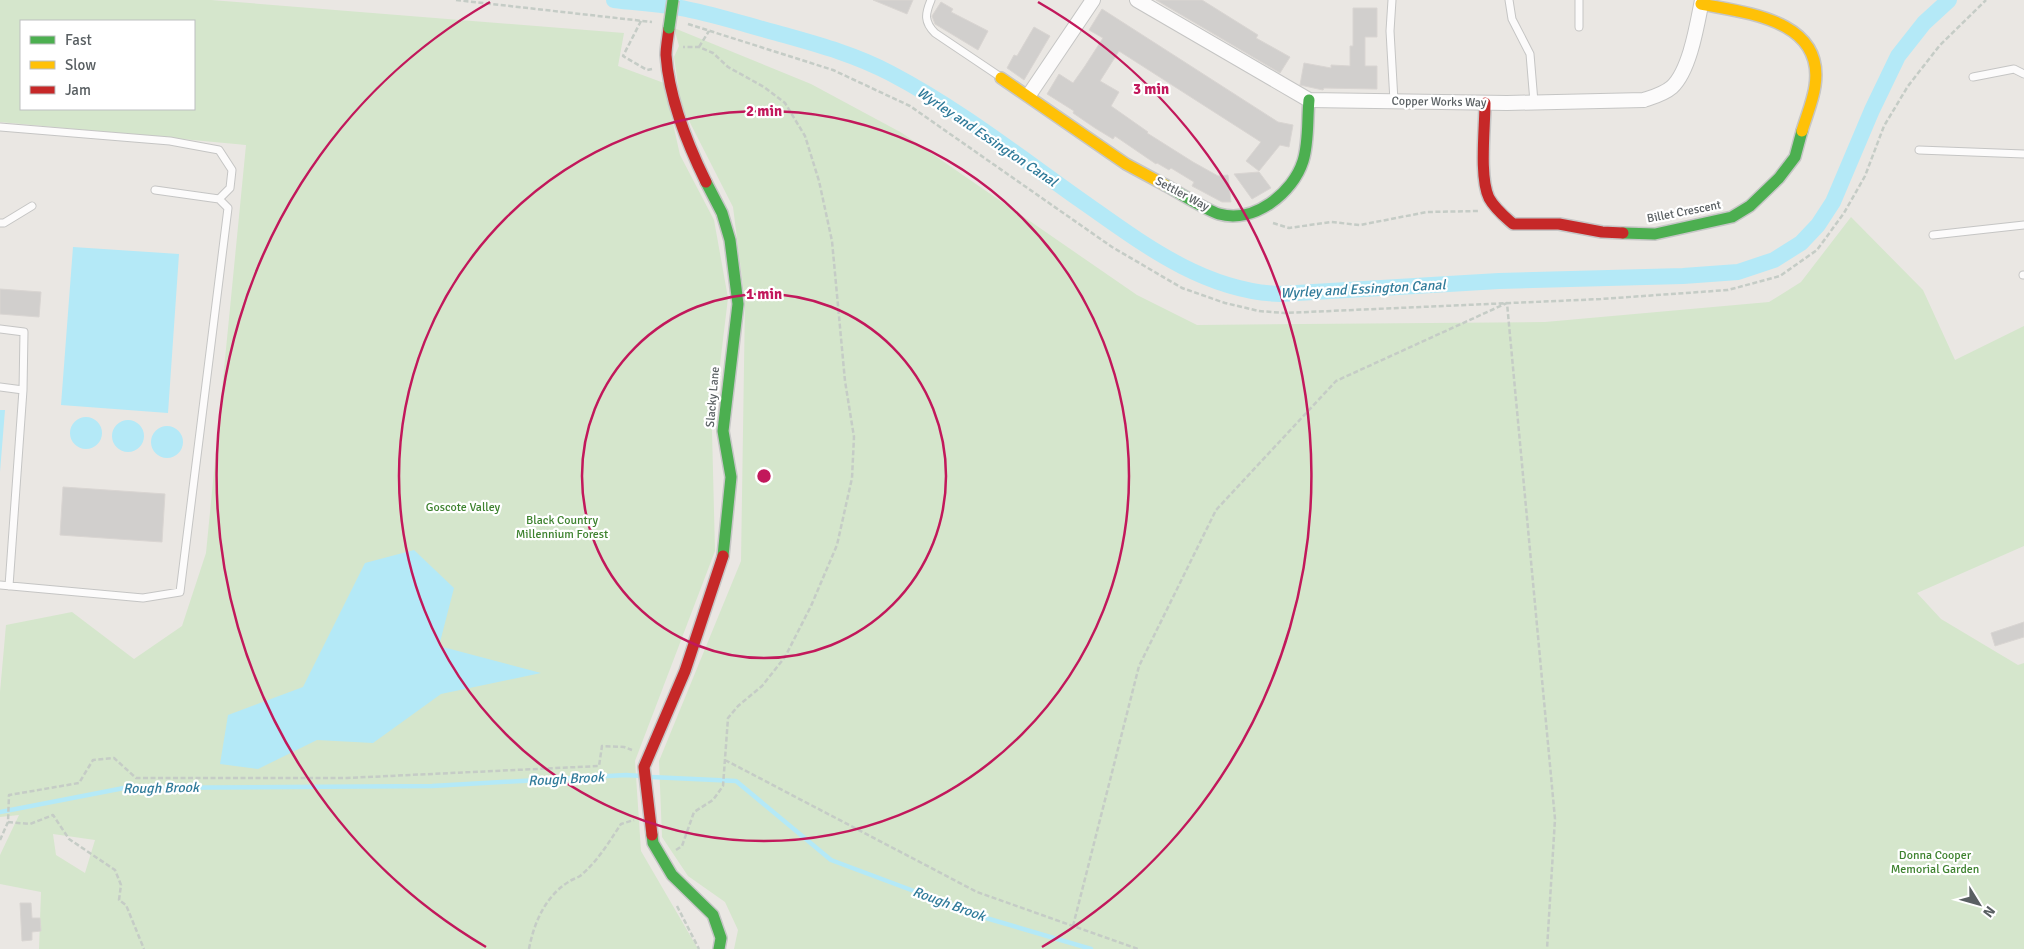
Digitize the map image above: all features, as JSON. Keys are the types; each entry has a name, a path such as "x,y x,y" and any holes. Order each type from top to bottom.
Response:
{"street":[{"name":"Slacky Lane","path":"673,0 666,54 677,111 686,137 722,213 730,240 738,304 723,432 731,477 723,555 684,671 644,768 653,843 672,875 713,915 721,938 719,949"},
{"path":"1029,96 1093,0"},
{"name":"Copper Works Way","path":"1137,0 1308,100 1485,103 1644,100 1670,88 1680,78 1701,2"},
{"name":"Billet Crescent","path":"1485,103 1484,180 1489,197 1499,212 1513,224 1559,224 1602,232 1655,234 1732,217 1750,206 1772,185 1795,157 1815,86 1815,70 1811,54 1802,38 1784,25 1759,14 1701,2"},
{"name":"Settler Way","path":"1001,78 1126,164 1219,214 1233,216 1247,214 1266,207 1275,202 1290,187 1304,160 1308,100"}],"lane":[{"path":"931,0 926,14 927,24 935,33 1001,78"},
{"path":"1392,0 1390,31 1394,101"},
{"path":"1510,0 1512,19 1530,54 1534,102"},
{"path":"1578,0 1579,27"},
{"path":"1973,77 2014,69 2024,74"},
{"path":"0,127 170,141 219,150 232,170 230,188 219,199"},
{"path":"1919,150 2024,154"},
{"path":"0,586 143,598 180,592 228,208 219,199 155,190"},
{"path":"0,223 4,223 32,206"},
{"path":"1933,235 2024,225"},
{"path":"0,329 24,332 23,390 9,586"},
{"path":"0,387 23,390"}],"path":[{"path":"456,0 653,22"},
{"path":"687,24 833,70 910,106 1112,247 1182,288 1225,303 1259,311 1285,313 1601,299 1728,290 1780,276 1817,250 1844,213 1865,176 1884,126 1908,86 1940,45 1986,0"},
{"path":"642,21 624,56 647,70 668,68"},
{"path":"699,47 709,31"},
{"path":"666,54 680,46 699,47 713,53 728,67 764,87 785,103 805,136 819,181 832,241 845,381 854,437 852,478 837,545 811,606 785,657 762,686 738,706 728,718 723,786 713,800 694,812 682,846 675,850"},
{"path":"1266,207 1272,222 1289,228 1331,222 1360,225 1374,224 1427,212 1477,212 1493,203"},
{"path":"1073,926 1139,666 1216,510 1336,381 1507,303"},
{"path":"1507,303 1555,819 1547,949"},
{"path":"0,840 8,822 9,795 79,782 93,760 114,758 136,778 348,778 599,766 602,746 624,747 648,758"},
{"path":"725,760 977,892 1138,949"},
{"path":"529,949 531,935 544,904 569,881 580,877 610,844 621,824 649,814"},
{"path":"8,822 30,824 53,815 69,839 115,870 121,885 119,900 126,905 144,949"},
{"path":"674,900 699,949"}],"green space":[{"name":"Goscote Valley","path":"0,0 211,0 624,33 618,66 664,83 680,155 714,220 728,298 712,431 715,551 635,761 641,851 698,949 39,949 41,892 0,884 0,855 19,815 0,817 0,692 6,625 72,612 134,659 182,626 206,553 246,145 0,122","holes":["53,834 95,840 85,873 56,855"]},
{"name":"Donna Cooper Memorial Garden","path":"674,28 811,84 902,133 1137,295 1197,325 1545,322 1769,302 1801,282 1851,217 1923,290 1955,360 2024,326 2024,546 1917,593 1941,619 2018,665 2024,663 2024,949 734,949 738,930 725,902 688,876 662,837 659,761 741,561 745,301 733,207 681,105 674,57 679,46"}],"water":[{"path":"73,247 179,254 168,413 61,405"},
{"path":"0,410 5,410 0,472"},
{"path":"86,417 92,418 97,422 101,427 101,439 97,444 92,448 86,449 80,448 75,444 71,439 70,433 71,427 75,422 80,418"},
{"path":"128,420 134,421 139,425 143,430 143,442 139,447 134,451 128,452 122,451 117,447 113,442 112,436 113,430 117,425 122,421"},
{"path":"167,426 173,427 178,431 182,436 182,448 178,453 173,457 167,458 161,457 156,453 152,448 151,442 152,436 156,431 161,427"},
{"path":"414,550 454,588 439,646 541,673 441,694 373,743 317,740 258,769 220,764 228,715 303,687 365,563"}],"building":[{"path":"873,0 913,0 907,14"},
{"path":"1156,0 1202,0 1258,35 1256,38 1290,57 1280,73"},
{"path":"941,2 953,9 951,12 988,31 978,50 935,24 932,16"},
{"path":"1353,8 1377,8 1377,37 1365,37 1365,66 1377,66 1377,89 1324,88 1323,90 1300,85 1304,63 1331,68 1331,65 1350,66 1350,46 1353,46"},
{"path":"1102,9 1278,122 1293,125 1289,147 1280,145 1259,171 1246,161 1261,142 1119,51 1100,81 1119,92 1111,106 1147,133 1193,162 1218,176 1228,175 1231,202 1222,202 1192,186 1194,182 1171,168 1169,170 1156,164 1115,136 1113,139 1095,128 1073,113 1074,111 1047,94 1059,74 1073,83 1085,66 1103,38 1089,30"},
{"path":"1034,27 1050,36 1024,80 1007,68 1014,55 1017,56"},
{"path":"1259,172 1271,188 1252,199 1234,174"},
{"path":"0,289 41,292 39,317 0,314"},
{"path":"63,487 165,494 162,542 60,535"},
{"path":"2024,622 2024,637 1995,646 1991,633"},
{"path":"20,903 31,903 32,918 40,918 41,931 32,932 32,940 22,941"}],"waterway":[{"name":"Wyrley and Essington Canal","path":"614,0 668,6 709,14 820,45 876,66 939,101 1148,247 1198,274 1224,284 1251,291 1280,294 1499,281 1683,276 1738,272 1774,260 1801,243 1818,225 1833,202 1872,110 1898,56 1924,23 1949,0"},
{"name":"Rough Brook","path":"0,812 124,788 432,786 626,775 641,776"},
{"name":"Rough Brook","path":"651,777 736,781 831,860 986,918 1091,949"}],"traffic: fast":[{"path":"669,28 673,0"},
{"path":"1165,185 1219,214 1232,216 1245,214 1258,210 1270,203 1291,184 1303,161 1307,139 1309,100"},
{"path":"1623,233 1655,234 1732,217 1750,206 1779,178 1795,157 1802,131"},
{"path":"706,182 722,213 730,240 738,304 723,431 731,477 723,556"},
{"path":"652,835 653,843 672,875 713,915 721,938 719,949"}],"traffic: slow":[{"path":"1701,4 1760,16 1795,33 1808,47 1815,64 1815,86 1802,131"},
{"path":"1001,78 1126,164 1165,185"}],"traffic: jam":[{"path":"669,28 666,55 671,88 680,120 706,182"},
{"path":"1485,103 1484,178 1489,198 1503,215 1513,224 1559,224 1602,232 1623,233"},
{"path":"652,835 644,767 685,671 723,556"}],"park label":[{"name":"Black Country Millennium Forest","path":"562,527"}]}
